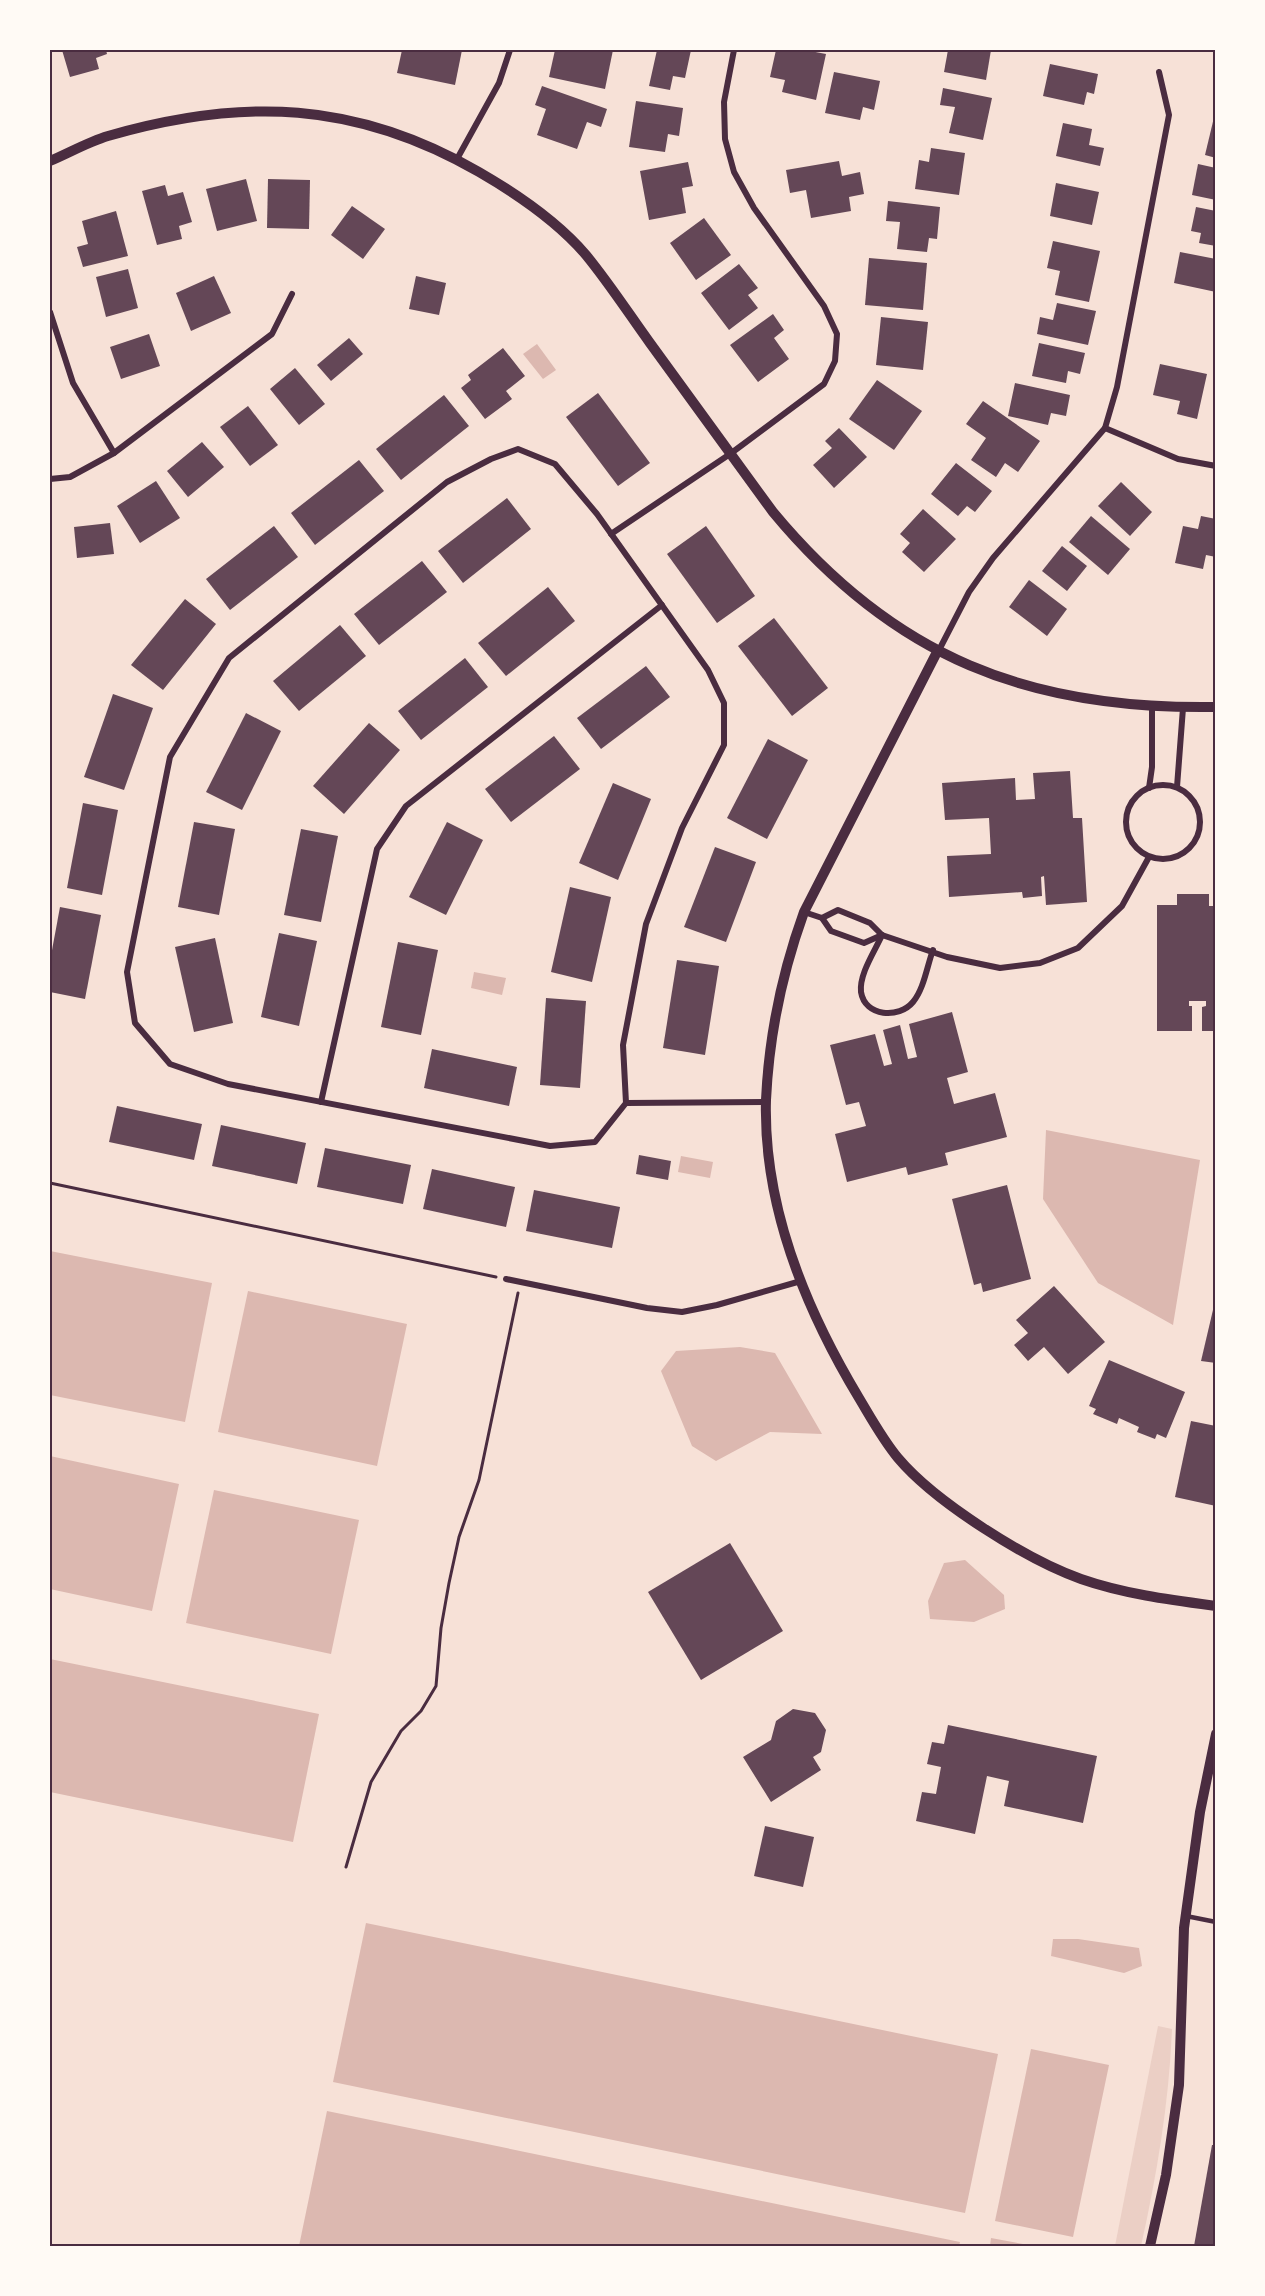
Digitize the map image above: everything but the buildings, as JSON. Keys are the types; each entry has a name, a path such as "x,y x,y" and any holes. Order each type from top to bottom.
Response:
{"street":[{"path":"457,159 499,83 510,50"},
{"path":"611,534 730,454 824,384 835,361 837,334 824,306 754,208 734,172 725,139 724,102 734,50"},
{"path":"1159,72 1169,115 1117,387 1105,428 993,558 969,592 804,912 776,1006 766,1102 771,1164 777,1202 801,1281 840,1367 898,1458 944,1498 1029,1556 1082,1580 1163,1598 1215,1606"},
{"path":"50,161 106,136 196,115 261,110 309,113 355,120 408,136 457,159 508,188 585,254 730,454 799,543 871,607 938,652 990,675 1054,695 1152,707 1215,707"},
{"path":"50,479 70,477 114,453 272,334 292,294"},
{"path":"50,312 73,383 114,453"},
{"path":"1105,428 1178,459 1215,466"},
{"path":"518,449 555,464 611,534 662,605 708,670 724,703 724,745 682,828 646,924 623,1045 626,1103 595,1142 550,1146 228,1084 170,1064 135,1023 127,972 170,757 229,658 447,482 491,459 518,449"},
{"path":"321,1102 377,849 406,806 662,605"},
{"path":"1149,788 1152,767 1152,707"},
{"path":"1178,788 1183,708"},
{"path":"1163,785 1178,788 1190,796 1198,807 1201,822 1198,836 1190,848 1178,856 1164,859 1149,857 1137,849 1129,837 1126,822 1129,808 1137,796 1149,788 1163,785"},
{"path":"822,918 838,910 870,923 882,935 933,950 947,957 1000,968 1041,963 1078,948 1122,906 1149,857"},
{"path":"804,912 822,918 831,931 864,943 882,935"},
{"path":"882,935 864,976 861,992 868,1006 878,1012 897,1013 913,1002 933,950"},
{"path":"626,1103 766,1102"},
{"path":"506,1279 647,1308 682,1312 717,1305 801,1281"},
{"path":"1150,2247 1166,2175 1179,2085 1185,1916 1200,1812 1215,1734"}],"lane":[{"path":"1185,1916 1215,1922"}],"path":[{"path":"50,1183 506,1279"},
{"path":"346,1867 370,1782 401,1731 422,1711 436,1686 441,1628 449,1583 459,1537 479,1480 520,1282"}],"shaded area":[{"path":"537,344 556,370 543,379 523,354"},
{"path":"474,972 506,978 502,995 471,988"},
{"path":"1046,1130 1200,1160 1173,1325 1098,1283 1043,1199"},
{"path":"681,1156 713,1162 710,1178 678,1172"},
{"path":"50,1251 212,1283 185,1422 50,1395"},
{"path":"248,1291 407,1324 377,1466 218,1432"},
{"path":"740,1347 775,1353 822,1434 770,1432 716,1461 692,1446 661,1371 676,1351"},
{"path":"50,1456 179,1484 152,1611 50,1589"},
{"path":"214,1490 359,1520 331,1654 186,1623"},
{"path":"965,1560 1004,1595 1005,1609 974,1622 930,1619 928,1601 944,1563"},
{"path":"50,1659 319,1714 293,1842 50,1792"},
{"path":"366,1923 998,2054 965,2213 333,2082"},
{"path":"1053,1939 1078,1939 1139,1948 1142,1966 1124,1973 1051,1956"},
{"path":"1158,2026 1172,2029 1165,2111 1152,2192 1141,2246 1115,2246"},
{"path":"1031,2049 1109,2065 1073,2237 995,2221"},
{"path":"327,2111 960,2242 959,2246 299,2246"},
{"path":"991,2238 1034,2246 990,2246"}]}
